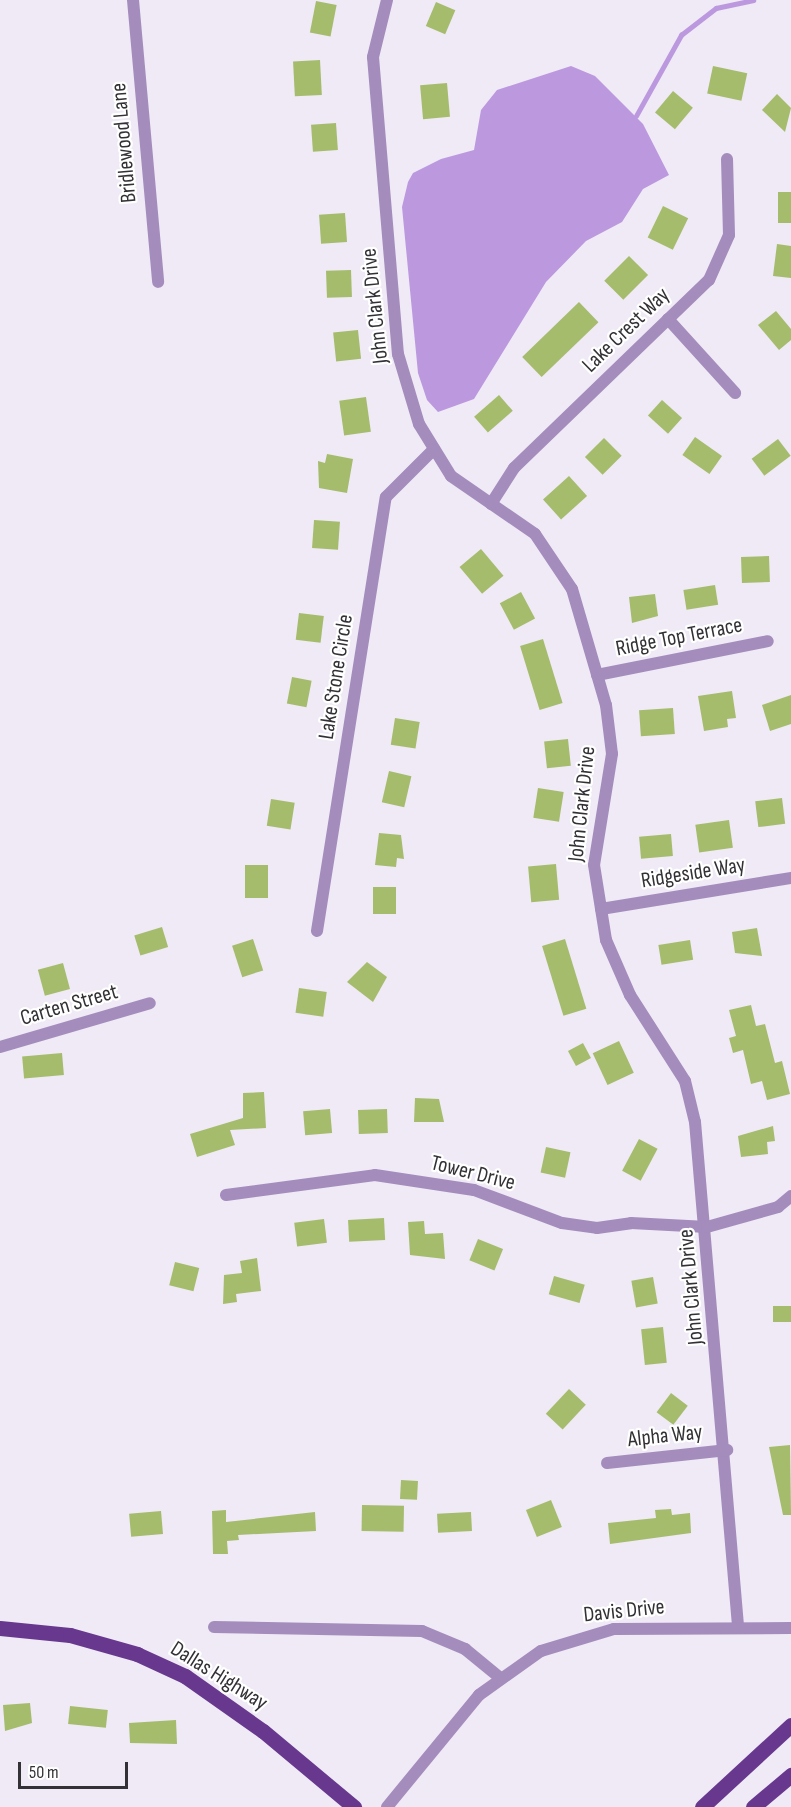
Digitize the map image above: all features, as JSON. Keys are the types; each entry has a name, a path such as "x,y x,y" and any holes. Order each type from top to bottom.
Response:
{"main road":[{"name":"Dallas Highway","path":"0,1628 70,1635 137,1654 185,1677 263,1731 354,1807"},
{"path":"702,1807 791,1725"},
{"path":"753,1807 791,1775"}],"street":[{"name":"Bridlewood Lane","path":"133,0 158,282"},
{"name":"John Clark Drive","path":"387,0 373,57 398,354 419,424 451,476 536,534 572,589 597,675 612,754 594,865 606,940 630,995 685,1081 707,1227 727,1450 738,1626"},
{"name":"Lake Crest Way","path":"491,504 514,468 709,280 729,235 727,159"},
{"path":"668,319 735,393"},
{"name":"Lake Stone Circle","path":"317,931 386,497 434,449"},
{"name":"Ridge Top Terrace","path":"597,675 768,641"},
{"name":"Ridgeside Way","path":"601,909 791,878"},
{"name":"Carten Street","path":"0,1047 150,1003"},
{"name":"Tower Drive","path":"226,1195 375,1175 474,1190 562,1223 597,1228 631,1223 707,1227 778,1207 791,1196"},
{"name":"Alpha Way","path":"607,1463 727,1450"},
{"name":"Davis Drive","path":"387,1807 499,1677 541,1651 585,1634 646,1626 791,1628"},
{"path":"214,1627 422,1630 465,1649 499,1677"}],"shaded area":[{"path":"571,66 595,76 643,124 669,175 643,189 622,222 586,241 546,282 474,399 438,412 427,400 418,373 402,207 408,182 413,173 441,159 474,150 481,110 497,90"}],"building":[{"path":"316,1 337,5 331,36 310,32"},
{"path":"436,2 455,10 445,34 426,26"},
{"path":"320,60 322,95 295,96 293,61"},
{"path":"713,66 747,73 741,101 707,93"},
{"path":"447,83 450,117 423,119 420,85"},
{"path":"673,91 693,108 675,129 655,112"},
{"path":"777,94 791,108 785,132 762,110"},
{"path":"336,123 338,150 313,152 311,125"},
{"path":"778,192 791,192 791,223 778,223"},
{"path":"663,206 688,218 673,250 648,237"},
{"path":"345,213 347,242 321,244 319,215"},
{"path":"777,244 791,246 791,278 773,276"},
{"path":"629,256 648,275 623,300 604,281"},
{"path":"351,270 352,297 327,298 326,271"},
{"path":"579,302 598,322 542,377 522,357"},
{"path":"776,311 791,329 791,340 779,350 758,325"},
{"path":"358,330 361,359 336,361 333,333"},
{"path":"499,395 513,411 488,432 474,417"},
{"path":"366,397 371,432 344,435 339,401"},
{"path":"662,400 682,418 668,434 648,416"},
{"path":"695,437 722,456 709,474 682,455"},
{"path":"604,438 622,456 603,475 585,457"},
{"path":"778,439 791,456 764,476 752,459"},
{"path":"327,454 353,459 347,493 319,488 318,461 325,463"},
{"path":"569,476 587,496 561,519 543,499"},
{"path":"314,520 340,522 338,550 312,548"},
{"path":"481,549 503,576 482,594 460,567"},
{"path":"769,556 770,582 742,583 741,557"},
{"path":"715,585 718,605 687,610 683,590"},
{"path":"521,592 535,618 514,630 500,603"},
{"path":"655,594 658,616 632,623 629,597"},
{"path":"299,613 324,616 321,643 296,640"},
{"path":"543,639 563,703 540,710 520,646"},
{"path":"292,677 312,681 306,707 287,704"},
{"path":"732,691 736,718 727,719 728,727 704,731 698,696"},
{"path":"791,695 791,724 770,731 762,705"},
{"path":"673,708 675,734 641,736 639,710"},
{"path":"395,718 420,722 415,749 391,745"},
{"path":"568,739 571,766 547,768 544,742"},
{"path":"389,771 411,776 404,807 382,802"},
{"path":"538,788 564,792 559,822 533,818"},
{"path":"782,798 785,824 758,827 755,801"},
{"path":"271,799 295,803 290,829 267,826"},
{"path":"729,820 733,848 699,852 695,825"},
{"path":"379,833 401,835 404,859 397,858 396,867 375,865"},
{"path":"671,834 673,856 641,859 639,837"},
{"path":"556,864 559,900 531,902 528,866"},
{"path":"245,865 268,865 268,898 245,898"},
{"path":"373,887 396,887 396,914 373,914"},
{"path":"162,927 168,947 140,956 134,935"},
{"path":"757,928 762,956 735,953 732,932"},
{"path":"253,939 263,970 242,977 232,946"},
{"path":"565,939 586,1009 563,1016 542,946"},
{"path":"690,940 693,960 662,965 658,945"},
{"path":"367,962 387,977 373,1002 347,982"},
{"path":"63,963 70,989 45,996 38,970"},
{"path":"299,988 327,992 323,1017 296,1013"},
{"path":"751,1005 756,1026 765,1024 775,1063 782,1061 790,1094 767,1100 762,1081 751,1084 743,1050 733,1053 729,1038 736,1036 729,1010"},
{"path":"619,1041 634,1073 608,1085 593,1053"},
{"path":"583,1043 591,1058 576,1066 568,1051"},
{"path":"62,1053 64,1075 24,1078 22,1056"},
{"path":"264,1092 266,1128 230,1130 235,1145 197,1157 190,1134 243,1118 243,1093"},
{"path":"415,1098 439,1099 444,1122 414,1122"},
{"path":"330,1109 332,1133 305,1135 303,1111"},
{"path":"387,1109 388,1133 359,1134 358,1110"},
{"path":"773,1126 775,1141 767,1142 768,1154 741,1157 738,1136"},
{"path":"639,1139 658,1149 641,1181 622,1171"},
{"path":"546,1147 570,1152 565,1178 541,1172"},
{"path":"384,1218 385,1240 349,1242 348,1220"},
{"path":"324,1219 327,1243 297,1246 294,1223"},
{"path":"424,1221 425,1234 443,1233 445,1259 410,1255 408,1222"},
{"path":"478,1239 503,1249 494,1270 469,1260"},
{"path":"257,1258 261,1291 236,1294 237,1302 223,1304 224,1275 242,1273 240,1261"},
{"path":"175,1262 199,1268 193,1291 169,1285"},
{"path":"554,1276 585,1285 580,1303 549,1294"},
{"path":"653,1277 658,1304 636,1307 631,1281"},
{"path":"773,1306 791,1306 791,1322 773,1322"},
{"path":"663,1327 667,1363 645,1365 641,1329"},
{"path":"569,1389 586,1405 563,1430 546,1414"},
{"path":"671,1393 688,1406 673,1425 657,1412"},
{"path":"790,1445 791,1515 783,1515 769,1447"},
{"path":"401,1480 418,1481 417,1500 400,1499"},
{"path":"551,1500 562,1527 537,1537 526,1510"},
{"path":"362,1505 404,1506 404,1532 362,1531"},
{"path":"671,1509 672,1515 690,1513 691,1533 610,1544 608,1523 656,1518 655,1510"},
{"path":"226,1510 226,1522 315,1512 316,1531 238,1535 239,1540 227,1541 228,1554 213,1554 212,1511"},
{"path":"161,1511 163,1534 131,1537 129,1514"},
{"path":"471,1512 472,1531 438,1533 437,1514"},
{"path":"30,1703 32,1723 5,1731 3,1705"},
{"path":"70,1706 108,1710 106,1728 68,1724"},
{"path":"176,1720 177,1744 130,1743 129,1723"}],"waterway":[{"path":"636,116 681,35 716,8 753,0"}]}
